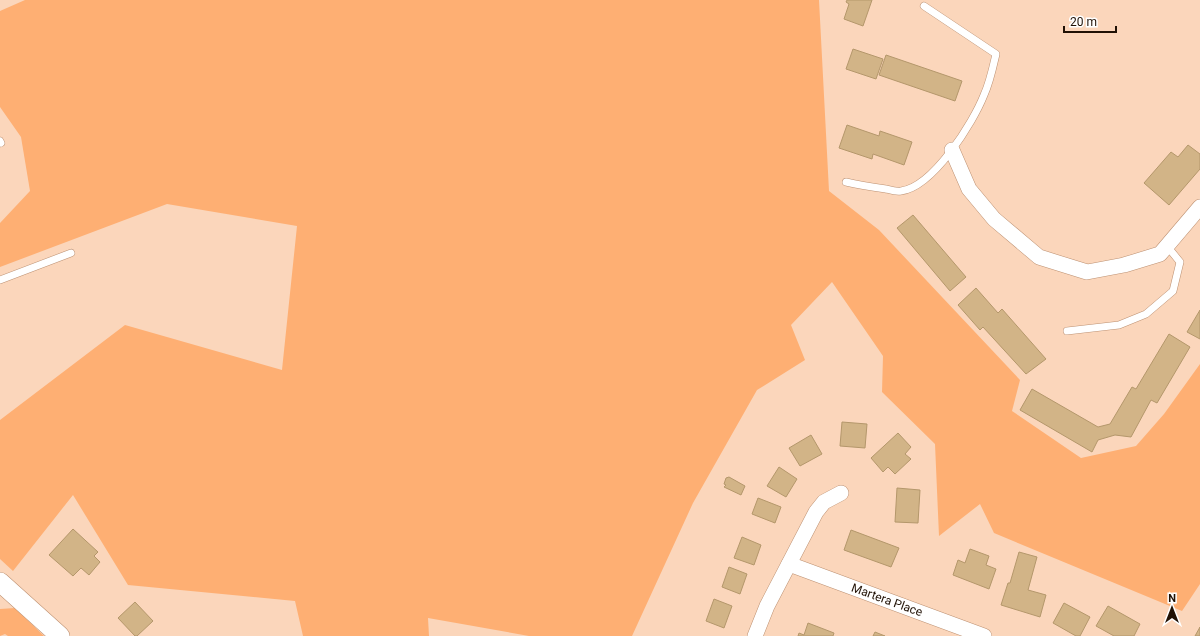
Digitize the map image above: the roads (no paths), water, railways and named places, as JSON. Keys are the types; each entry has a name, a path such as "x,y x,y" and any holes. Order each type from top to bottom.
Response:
{"street":[{"path":"952,150 969,189 994,218 1038,257 1087,272 1124,265 1160,254 1200,208"},
{"path":"755,636 767,606 816,512 824,502 841,493"},
{"name":"Martera Place","path":"789,564 984,636"},
{"path":"0,582 60,636"}],"lane":[{"path":"846,182 900,191 911,188 931,175 952,150 974,117 984,95 996,54 924,6"},
{"path":"1067,331 1119,325 1146,314 1173,291 1180,262 1167,246"},
{"path":"0,280 71,253"}]}
